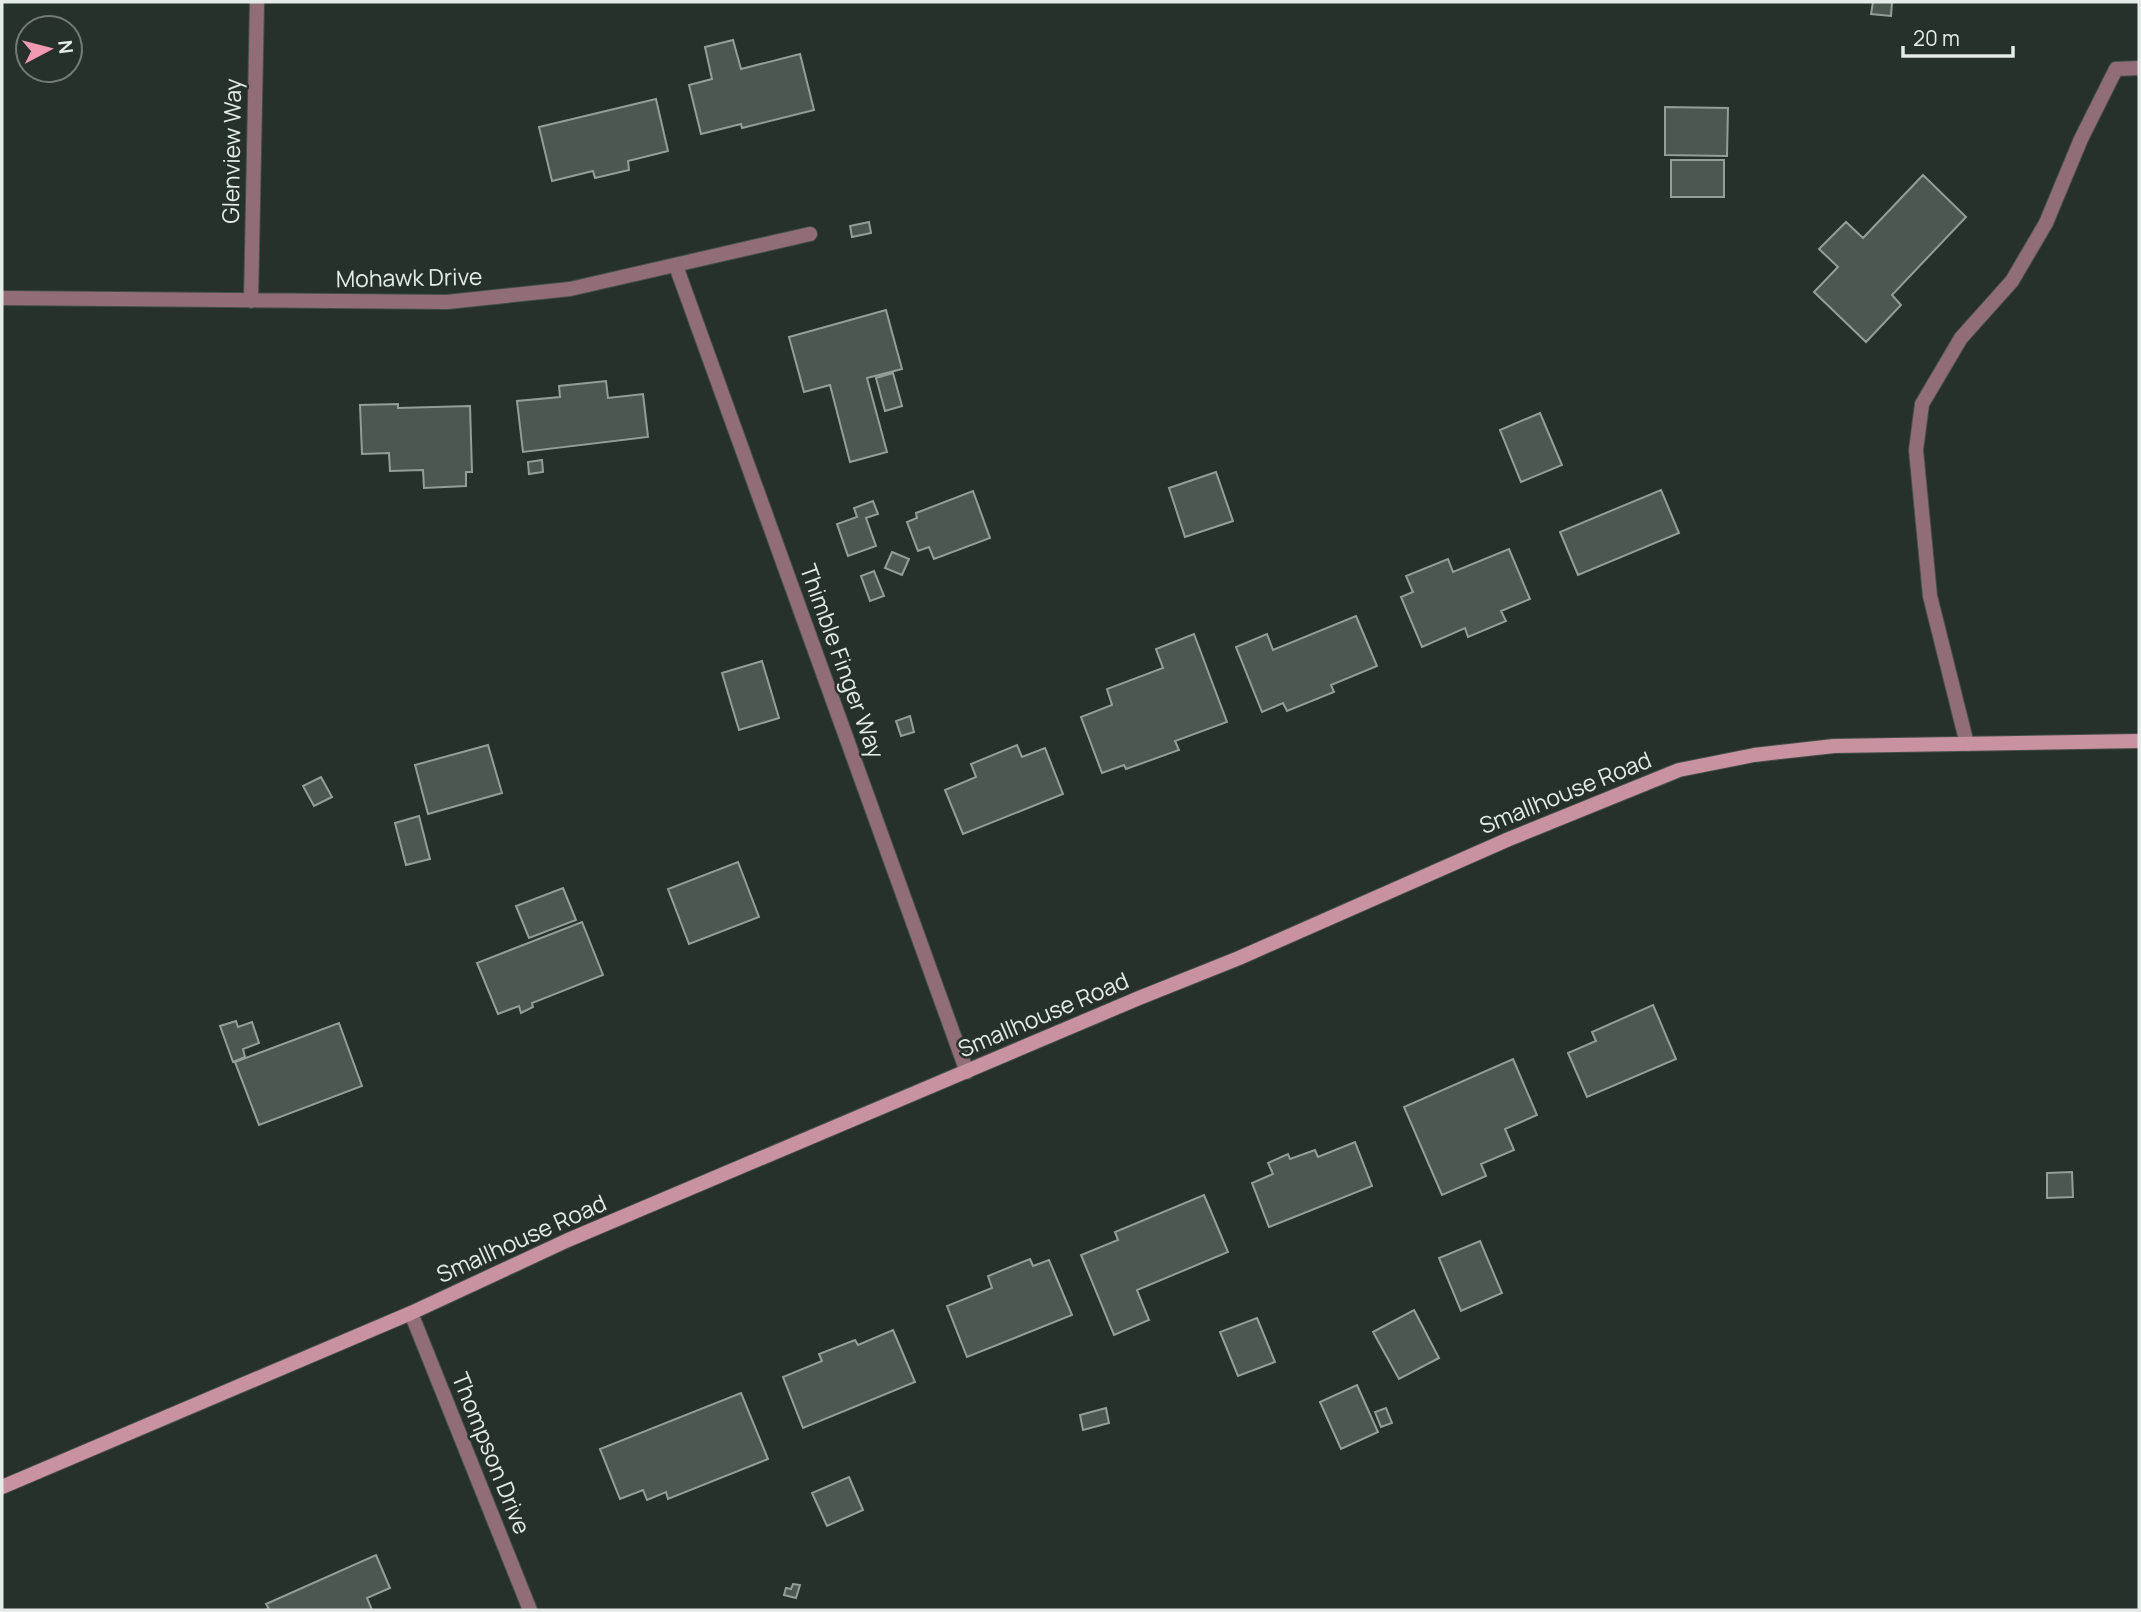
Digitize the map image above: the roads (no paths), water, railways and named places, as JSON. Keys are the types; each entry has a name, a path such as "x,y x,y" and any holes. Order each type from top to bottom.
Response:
{"street":[{"name":"Glenview Way","path":"250,301 257,2"},
{"path":"1967,744 1930,596 1916,450 1922,404 1961,338 2012,281 2046,223 2081,139 2116,69 2139,68"},
{"name":"Mohawk Drive","path":"2,298 447,302 492,299 570,289 810,234"},
{"name":"Thimble Finger Way","path":"676,266 967,1072"},
{"name":"Smallhouse Road","path":"2,1487 411,1313 568,1240 1324,922 1509,839 1679,770 1754,755 1834,746 2139,741"},
{"name":"Thompson Drive","path":"411,1313 530,1610"}]}
